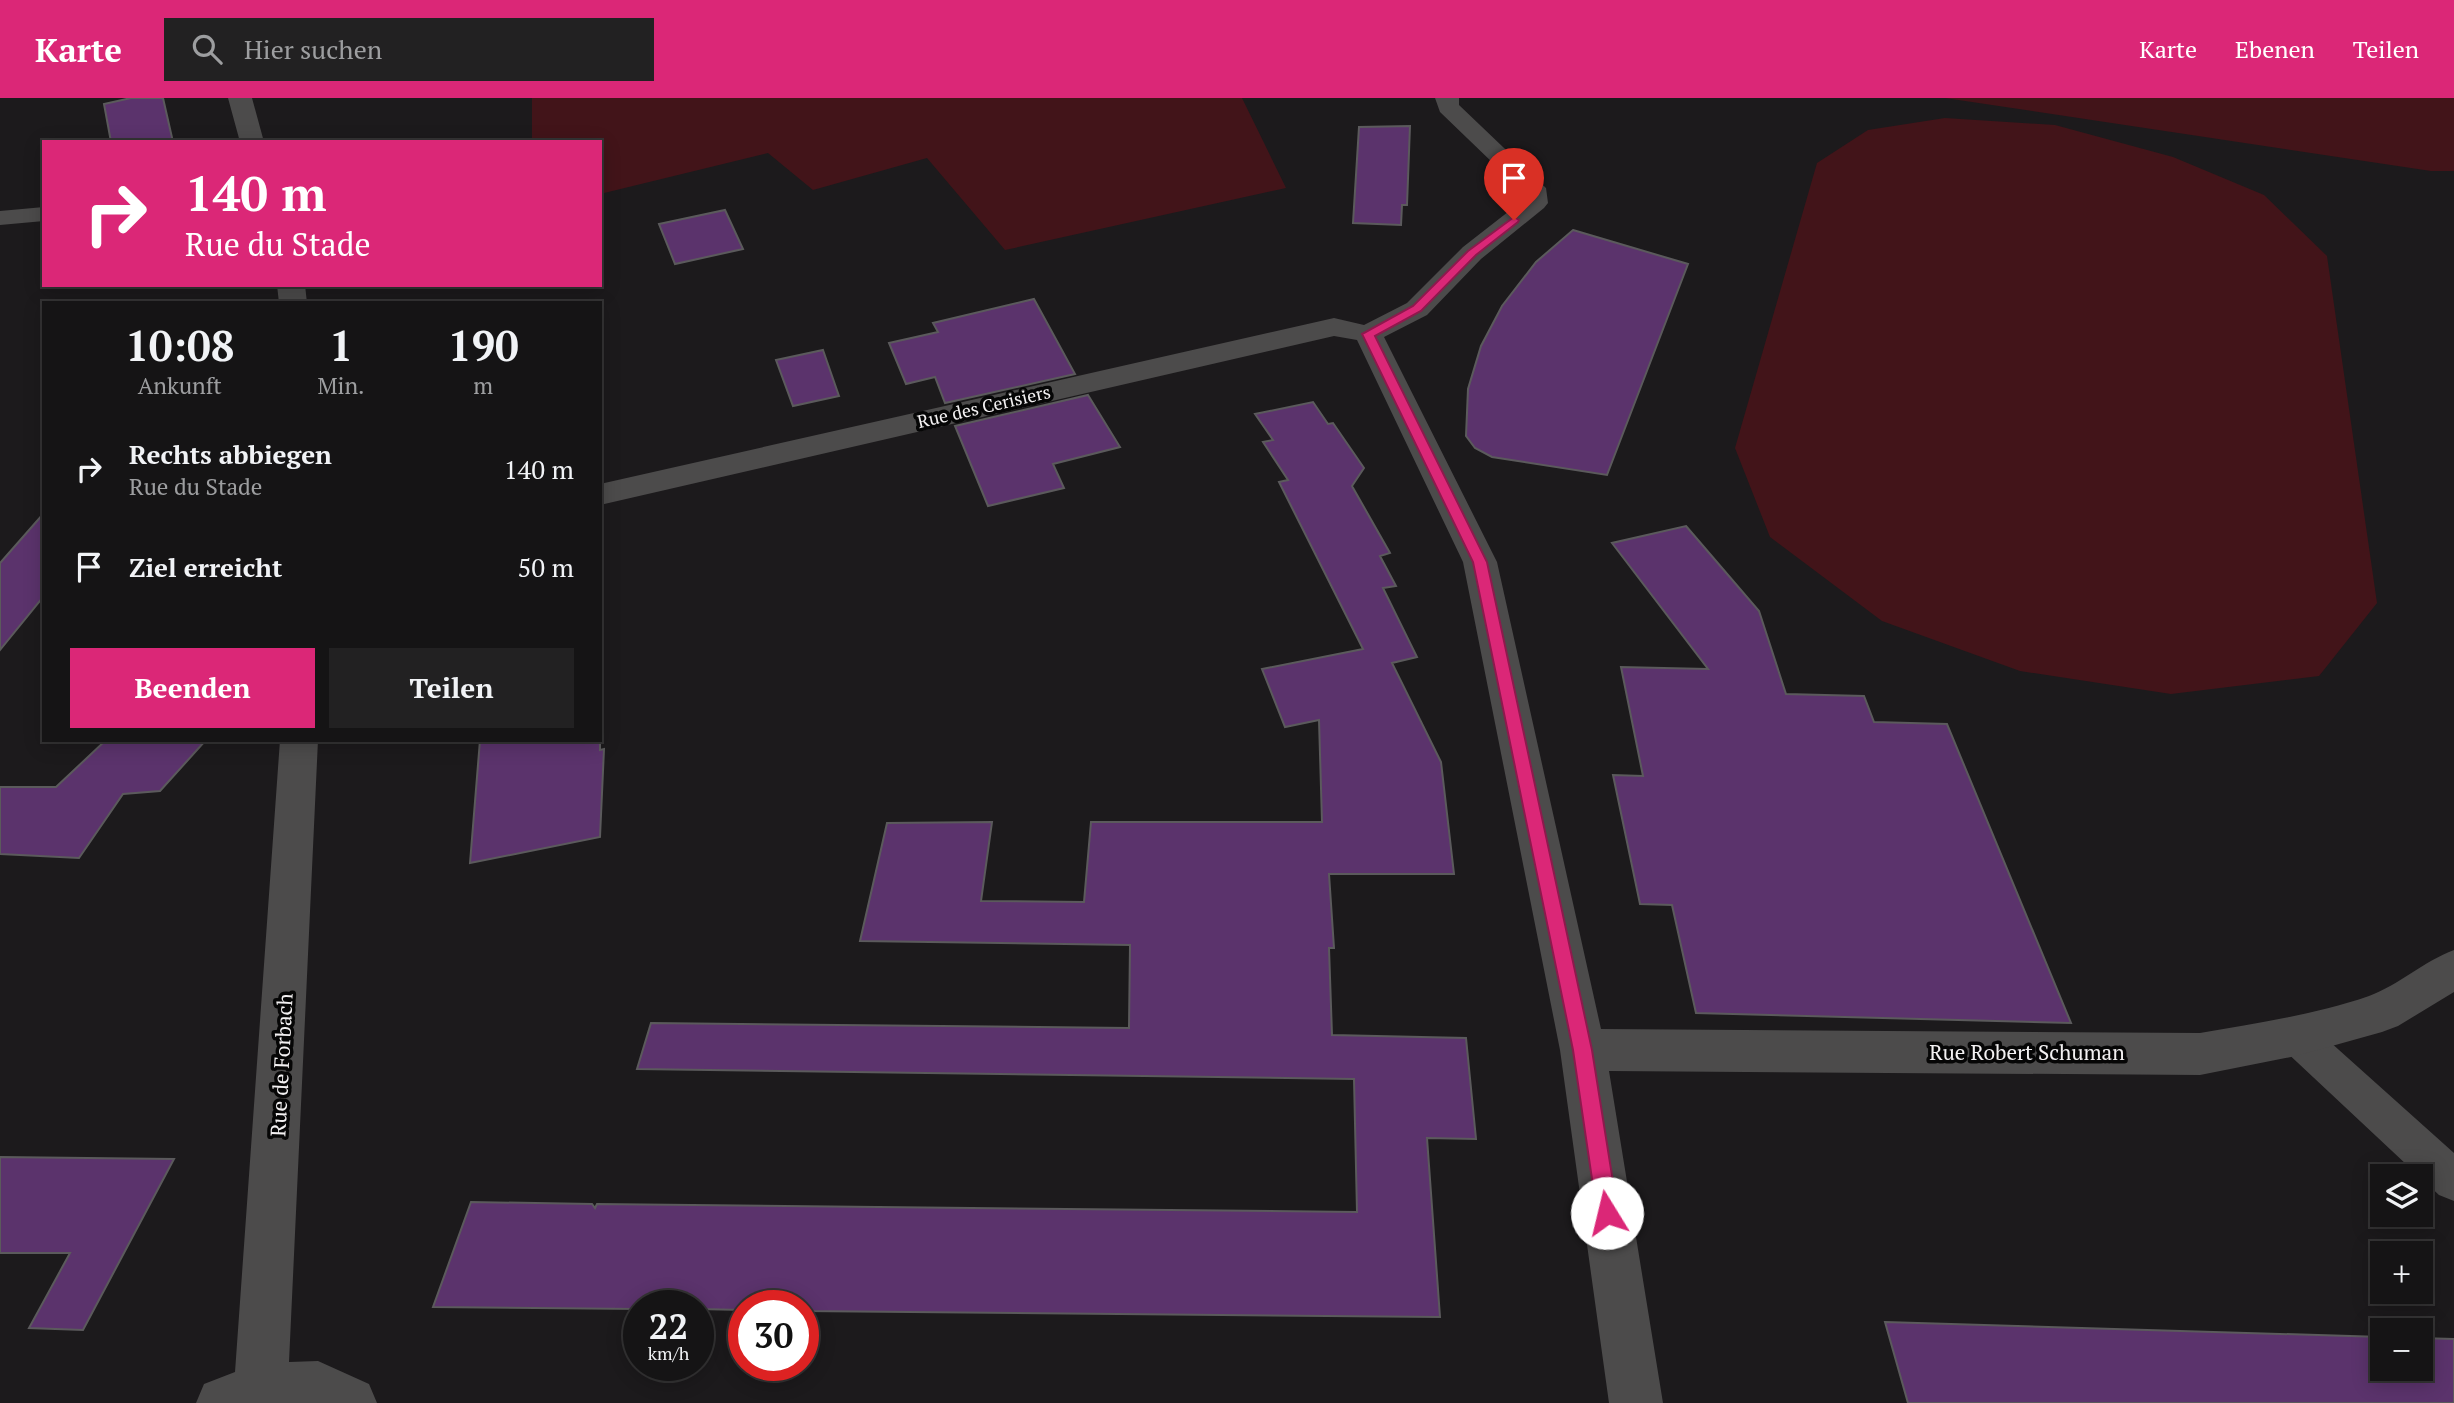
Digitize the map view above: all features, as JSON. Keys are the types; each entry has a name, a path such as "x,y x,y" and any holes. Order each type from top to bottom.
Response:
{"street":[{"path":"240,98 251,140"},
{"path":"1447,98 1448,107 1533,188 1535,203 1472,253 1417,309 1368,334 1480,562 1583,1050 1636,1403"},
{"name":"Rue des Cerisiers","path":"602,495 1334,327 1368,334"},
{"name":"Rue de Forbach","path":"299,742 242,1396 318,1388 350,1403"},
{"name":"Rue Robert Schuman","path":"1583,1050 2200,1054 2296,1035 2382,1012 2454,969"}],"lane":[{"path":"0,218 42,214"},
{"path":"2296,1035 2454,1181"}],"shaded area":[{"path":"532,98 1242,98 1286,188 1005,250 927,158 813,190 768,153 602,194 602,140 532,140"},
{"path":"1945,98 2454,98 2454,171 2431,171"},
{"path":"1945,118 2055,125 2173,157 2264,195 2327,256 2377,603 2319,676 2171,694 2020,671 1882,621 1770,537 1735,448 1817,163 1868,130"}],"building":[{"path":"131,98 163,98 173,140 111,140 104,104"},
{"path":"1410,126 1407,205 1402,205 1401,225 1353,223 1359,127"},
{"path":"725,210 743,249 675,264 659,224"},
{"path":"1573,230 1688,264 1607,475 1492,457 1475,448 1466,436 1468,389 1481,346 1502,306 1536,262"},
{"path":"1034,299 1075,374 945,403 935,377 906,384 889,343 938,332 933,323"},
{"path":"823,350 839,396 793,406 776,360"},
{"path":"1088,395 1120,447 1053,464 1064,488 988,506 955,426"},
{"path":"1313,402 1328,424 1333,423 1364,468 1352,486 1390,553 1380,556 1396,586 1383,588 1417,657 1392,663 1441,762 1454,874 1329,874 1334,948 1329,948 1332,1035 1466,1038 1476,1139 1427,1138 1440,1317 819,1311 819,1290 728,1290 728,1310 714,1309 714,1290 623,1290 623,1309 433,1307 471,1202 592,1204 595,1208 597,1204 1357,1212 1354,1079 637,1069 651,1023 1129,1028 1130,945 860,941 887,823 992,822 981,901 1084,902 1091,822 1322,822 1319,720 1285,727 1262,669 1363,649 1279,482 1288,480 1263,442 1273,440 1255,414"},
{"path":"42,515 42,598 0,650 0,563"},
{"path":"1686,526 1759,611 1786,694 1864,696 1874,722 1947,724 2071,1023 1696,1013 1672,905 1640,904 1613,775 1643,776 1621,667 1708,669 1612,543"},
{"path":"104,742 204,742 160,791 123,794 79,858 0,854 0,787 56,787"},
{"path":"480,742 600,742 600,750 604,749 600,837 470,863"},
{"path":"0,1157 174,1159 83,1330 29,1328 70,1253 0,1253"},
{"path":"1885,1322 2370,1337 2370,1381 2433,1381 2433,1338 2454,1339 2454,1403 1908,1403"}],"route":[{"path":"1514,220 1472,253 1417,309 1368,334 1480,562 1583,1050 1607,1213"}]}
